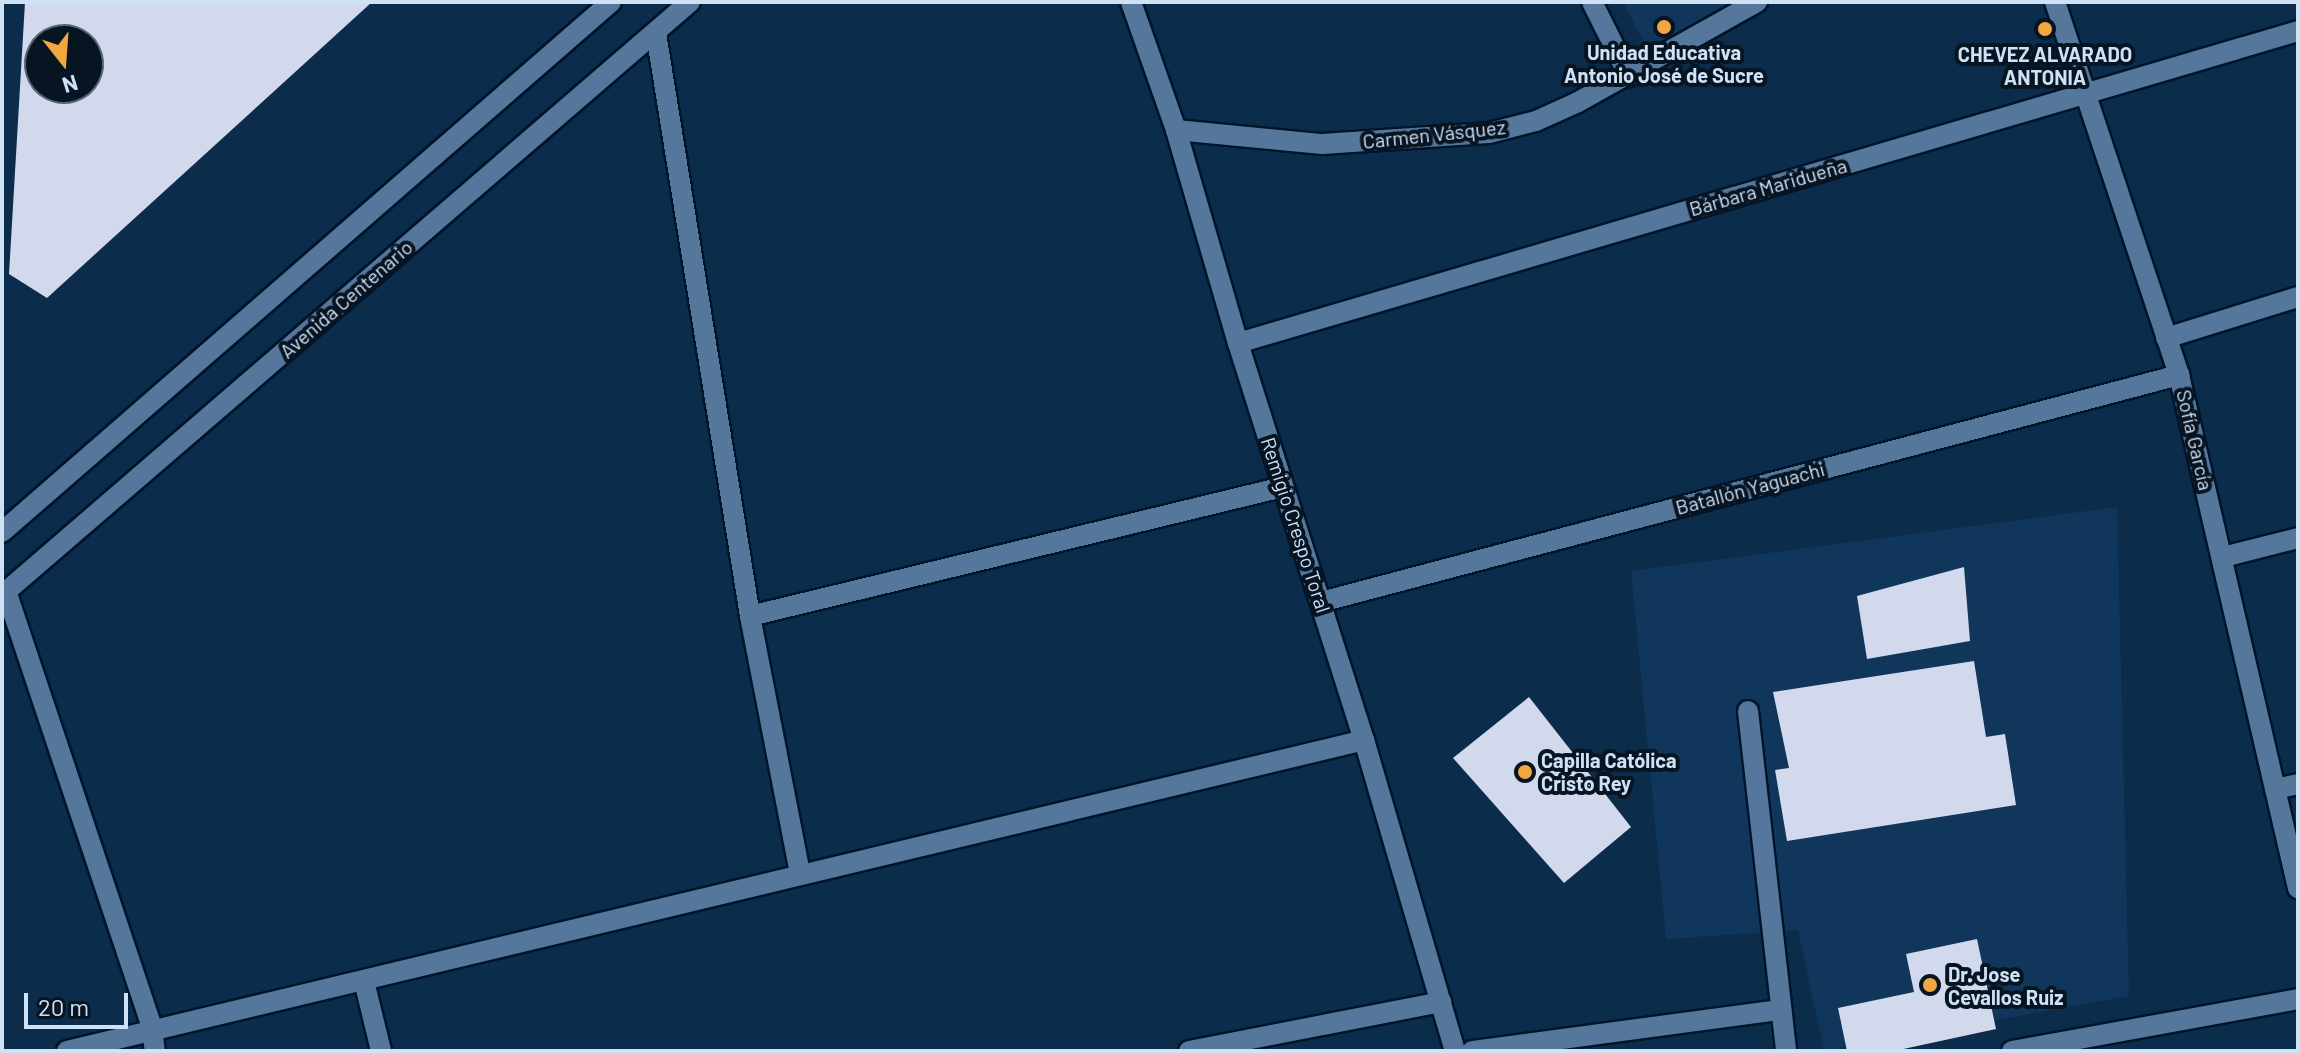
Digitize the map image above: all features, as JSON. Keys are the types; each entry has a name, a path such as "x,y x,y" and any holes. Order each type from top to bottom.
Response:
{"street":[{"path":"2,532 611,2"},
{"name":"Avenida Centenario","path":"4,593 690,2"},
{"name":"Remigio Crespo Toral","path":"1131,2 1176,130 1238,343 1364,740 1455,1051"},
{"path":"1592,2 1629,76"},
{"name":"Carmen Vásquez","path":"1176,130 1322,144 1489,133 1536,121 1629,76 1757,2"},
{"name":"Sofía García","path":"2055,2 2179,375 2298,888"},
{"name":"Bárbara Maridueña","path":"1238,343 2298,31"},
{"path":"656,33 750,616 800,873"},
{"path":"2166,338 2298,297"},
{"name":"Batallón Yaguachi","path":"1321,602 2179,375"},
{"path":"750,616 1283,487"},
{"path":"2223,557 2298,538"},
{"path":"4,593 152,1028 155,1051"},
{"path":"1748,711 1786,1051"},
{"path":"67,1051 152,1028 364,981 800,873 1364,740"},
{"path":"2275,789 2298,784"},
{"path":"364,981 381,1051"},
{"path":"2012,1051 2298,999"},
{"path":"1189,1051 1441,1002"},
{"path":"1472,1051 1781,1010"}],"shaded area":[{"name":"Unidad Educativa Antonio José de Sucre","path":"1623,2 1736,2 1649,52"},
{"path":"2117,507 2129,996 1824,1051 1798,930 1666,939 1631,571"}],"building":[{"path":"25,2 372,2 47,298 9,274"},
{"path":"1964,567 1970,641 1867,659 1857,596"},
{"path":"1974,661 1986,737 2005,734 2016,805 1787,841 1775,770 1789,768 1773,692"},
{"path":"1529,697 1631,827 1564,883 1453,758"},
{"path":"1977,939 1996,1029 1894,1051 1847,1051 1838,1008 1914,992 1906,954"}],"place":[{"name":"Unidad Educativa Antonio José de Sucre","path":"1664,27"},
{"name":"CHEVEZ ALVARADO ANTONIA","path":"2045,29"},
{"name":"Capilla Católica Cristo Rey","path":"1525,772"},
{"name":"Dr. Jose Cevallos Ruiz","path":"1930,985"}]}
